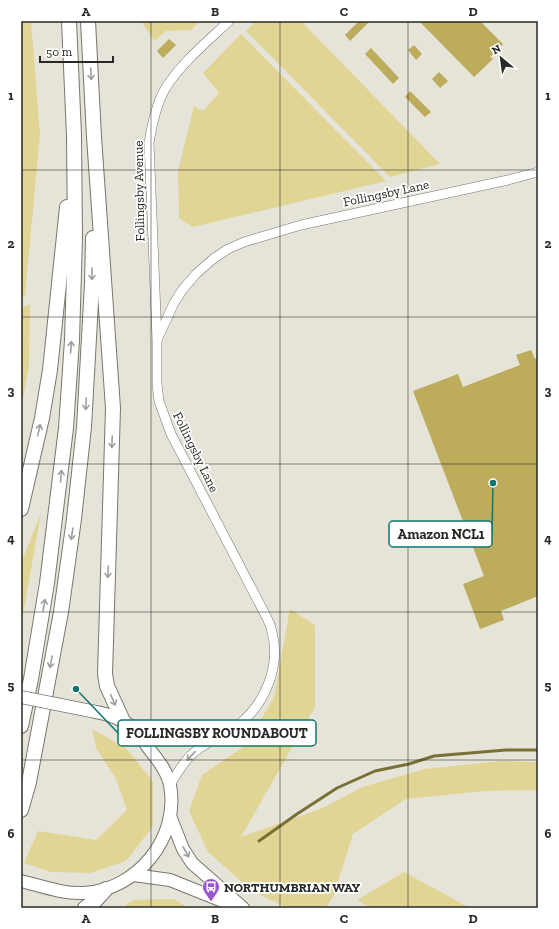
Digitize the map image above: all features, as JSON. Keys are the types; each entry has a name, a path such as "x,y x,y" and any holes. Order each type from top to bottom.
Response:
{"highway":[{"path":"21,726 31,679 47,583 66,428 72,340 75,237 74,135 69,21"},
{"path":"88,21 112,408 105,674 107,686 128,724"},
{"path":"21,509 42,418 50,370 74,135"},
{"path":"21,810 29,782 61,612 74,519 84,427 92,284 94,137"},
{"path":"84,908 95,901 106,889"}],"main road":[{"path":"21,697 106,714 128,724 165,770 170,784 171,799 170,816 165,835 156,851 146,864 134,875 106,889 82,893 69,892 21,881"},
{"path":"170,816 183,849 192,863 242,908"},
{"path":"134,875 170,880 242,908"}],"street":[{"name":"Follingsby Avenue","path":"157,340 149,142 152,125 158,104 174,76 185,63 229,21"},
{"name":"Follingsby Lane","path":"170,784 190,756 200,747 237,725 262,698 272,674 274,660 273,633 267,618 165,421 159,401 156,384 157,340 174,303 183,289 196,274 213,259 228,249 244,242 301,225 508,180 538,172"},
{"name":"Follingsby Lane","path":"128,724 159,738 169,740 186,741 219,735"}],"shaded area":[{"path":"21,21 31,21 40,134 25,296 21,298"},
{"path":"141,21 200,21 191,30 166,31 154,41"},
{"path":"256,21 301,21 440,164 390,177 246,31"},
{"path":"241,34 386,181 193,227 179,218 178,171 194,106 203,111 219,93 203,73"},
{"path":"30,304 29,366 21,409 21,308"},
{"path":"41,513 21,626 21,563"},
{"path":"290,609 315,625 315,707 241,837 323,808 362,787 425,769 501,761 538,762 538,790 484,791 406,799 353,834 333,897 326,908 288,908 252,891 208,852 189,811 202,775 246,745 274,697"},
{"path":"92,729 127,749 153,782 153,826 126,861 90,873 51,872 24,863 38,831 96,840 127,810 116,779 96,748"},
{"path":"404,872 470,908 371,908 357,900"},
{"path":"174,899 189,908 122,908 134,900"}],"building":[{"path":"359,21 370,21 350,41 345,35"},
{"path":"419,21 480,21 503,44 490,57 493,59 474,77"},
{"path":"169,39 176,45 163,58 157,51"},
{"path":"414,45 422,54 416,60 408,50"},
{"path":"371,48 399,78 393,84 365,54"},
{"path":"439,72 448,81 440,88 432,79"},
{"path":"410,91 431,112 425,117 405,97"},
{"path":"531,350 535,359 538,357 538,596 501,611 504,620 480,629 463,584 484,576 413,391 458,374 463,387 520,365 516,355"}],"waterway":[{"path":"259,841 337,788 375,771 409,764 434,756 506,750 538,750"}],"place":[{"name":"Amazon NCL1","path":"493,483"},
{"name":"FOLLINGSBY ROUNDABOUT","path":"76,689"},
{"name":"NORTHUMBRIAN WAY","path":"211,902"}]}
